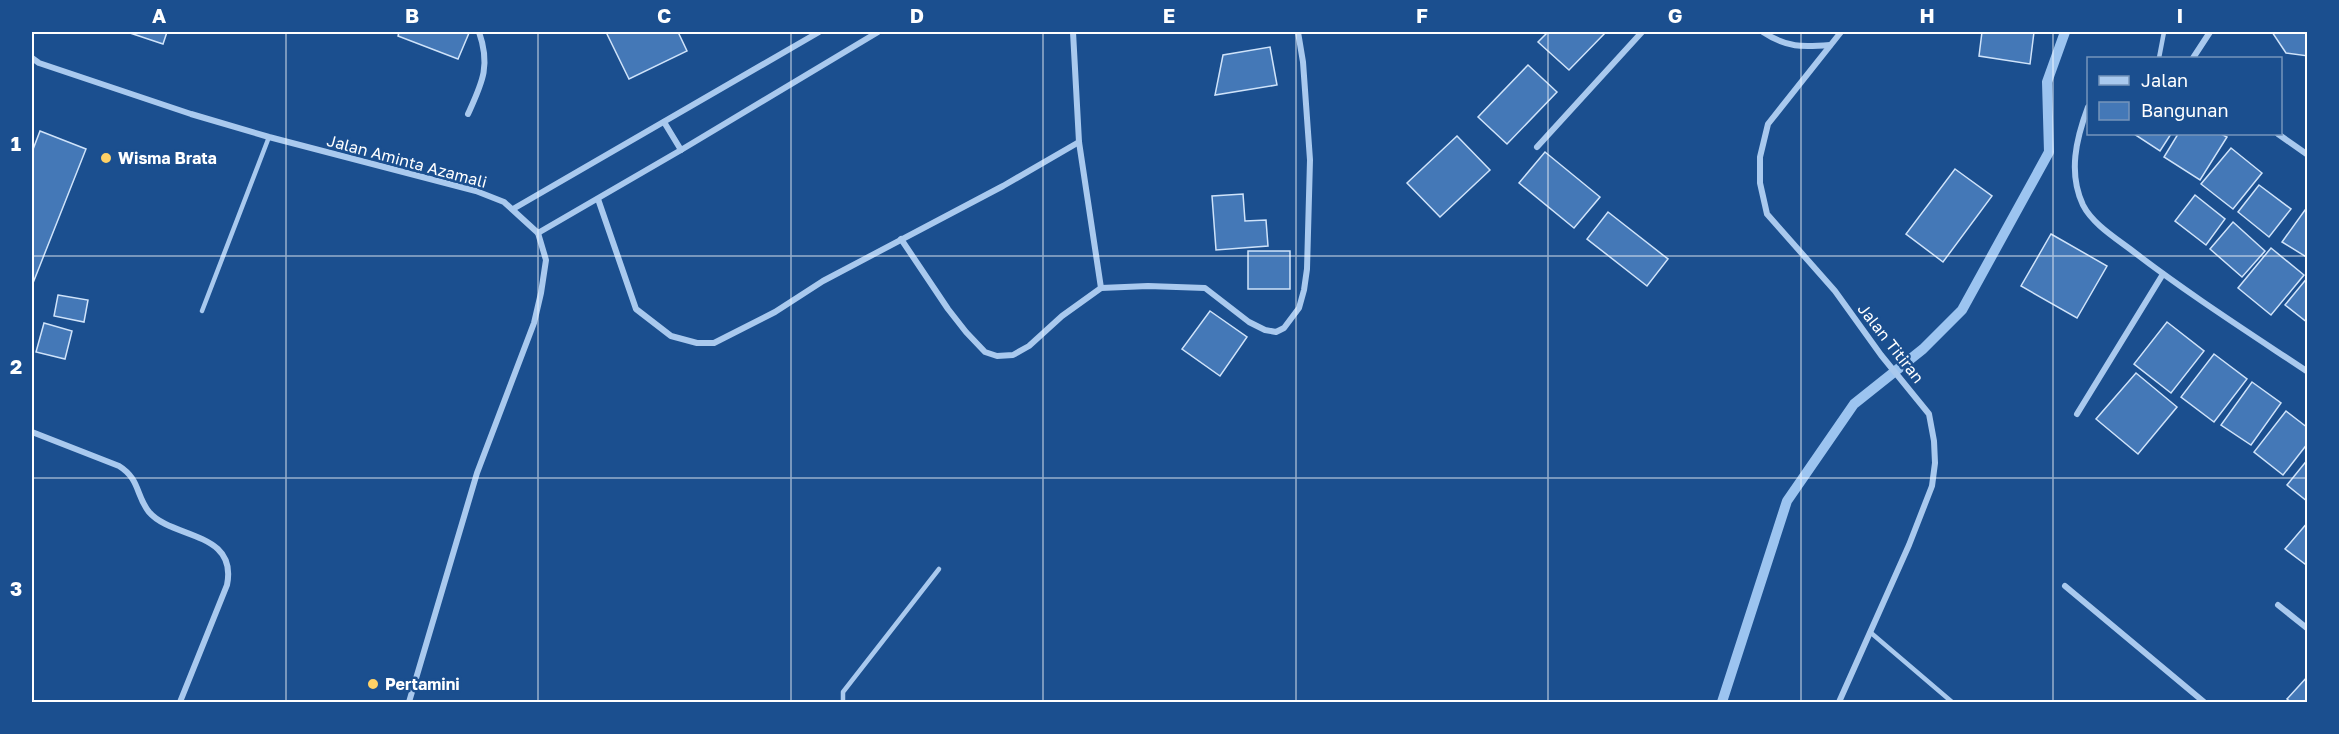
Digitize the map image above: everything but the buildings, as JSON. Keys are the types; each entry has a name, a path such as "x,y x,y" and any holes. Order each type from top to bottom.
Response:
{"street":[{"path":"468,114 486,68 485,48 479,32"},
{"path":"513,209 819,32"},
{"path":"409,702 477,473 534,323 546,260 538,233 878,32"},
{"path":"1072,32 1079,142 1101,288"},
{"path":"901,239 966,332 985,351 997,356 1013,355 1029,346 1062,316 1101,288 1175,286 1205,288 1249,322 1265,330 1276,332 1284,328 1299,308 1304,291 1310,160 1298,32"},
{"path":"1537,147 1642,32"},
{"path":"1762,32 1776,41 1799,48 1830,45"},
{"name":"Jalan Titiran","path":"1839,702 1909,544 1932,486 1935,463 1929,414 1881,355 1835,291 1767,214 1760,183 1760,157 1768,124 1841,32"},
{"path":"2194,57 2210,32"},
{"name":"Jalan Aminta Azamali","path":"32,58 39,63 191,114 269,137 476,191 504,202 538,233"},
{"path":"2087,110 2076,148 2074,174 2084,207 2103,228 2163,274 2307,372"},
{"path":"664,122 681,150"},
{"path":"2279,135 2307,155"},
{"path":"598,199 636,309 671,336 697,343 714,343 775,312 823,280 1003,186 1079,142"},
{"path":"2077,414 2163,274"},
{"path":"32,432 129,472 148,511 156,518 198,536 221,553 228,563 230,573 227,585 180,702"},
{"path":"2065,586 2204,702"},
{"path":"2278,605 2307,629"}],"lane":[{"path":"2159,57 2164,32"},
{"path":"202,311 269,137"},
{"path":"843,702 843,692 939,569"},
{"path":"1870,632 1952,702"}],"waterway":[{"path":"1722,702 1787,501 1854,404 1923,349 1962,310 2049,152 2047,82 2065,32"}],"place":[{"name":"Wisma Brata","path":"106,158"},
{"name":"Pertamini","path":"373,684"}]}
